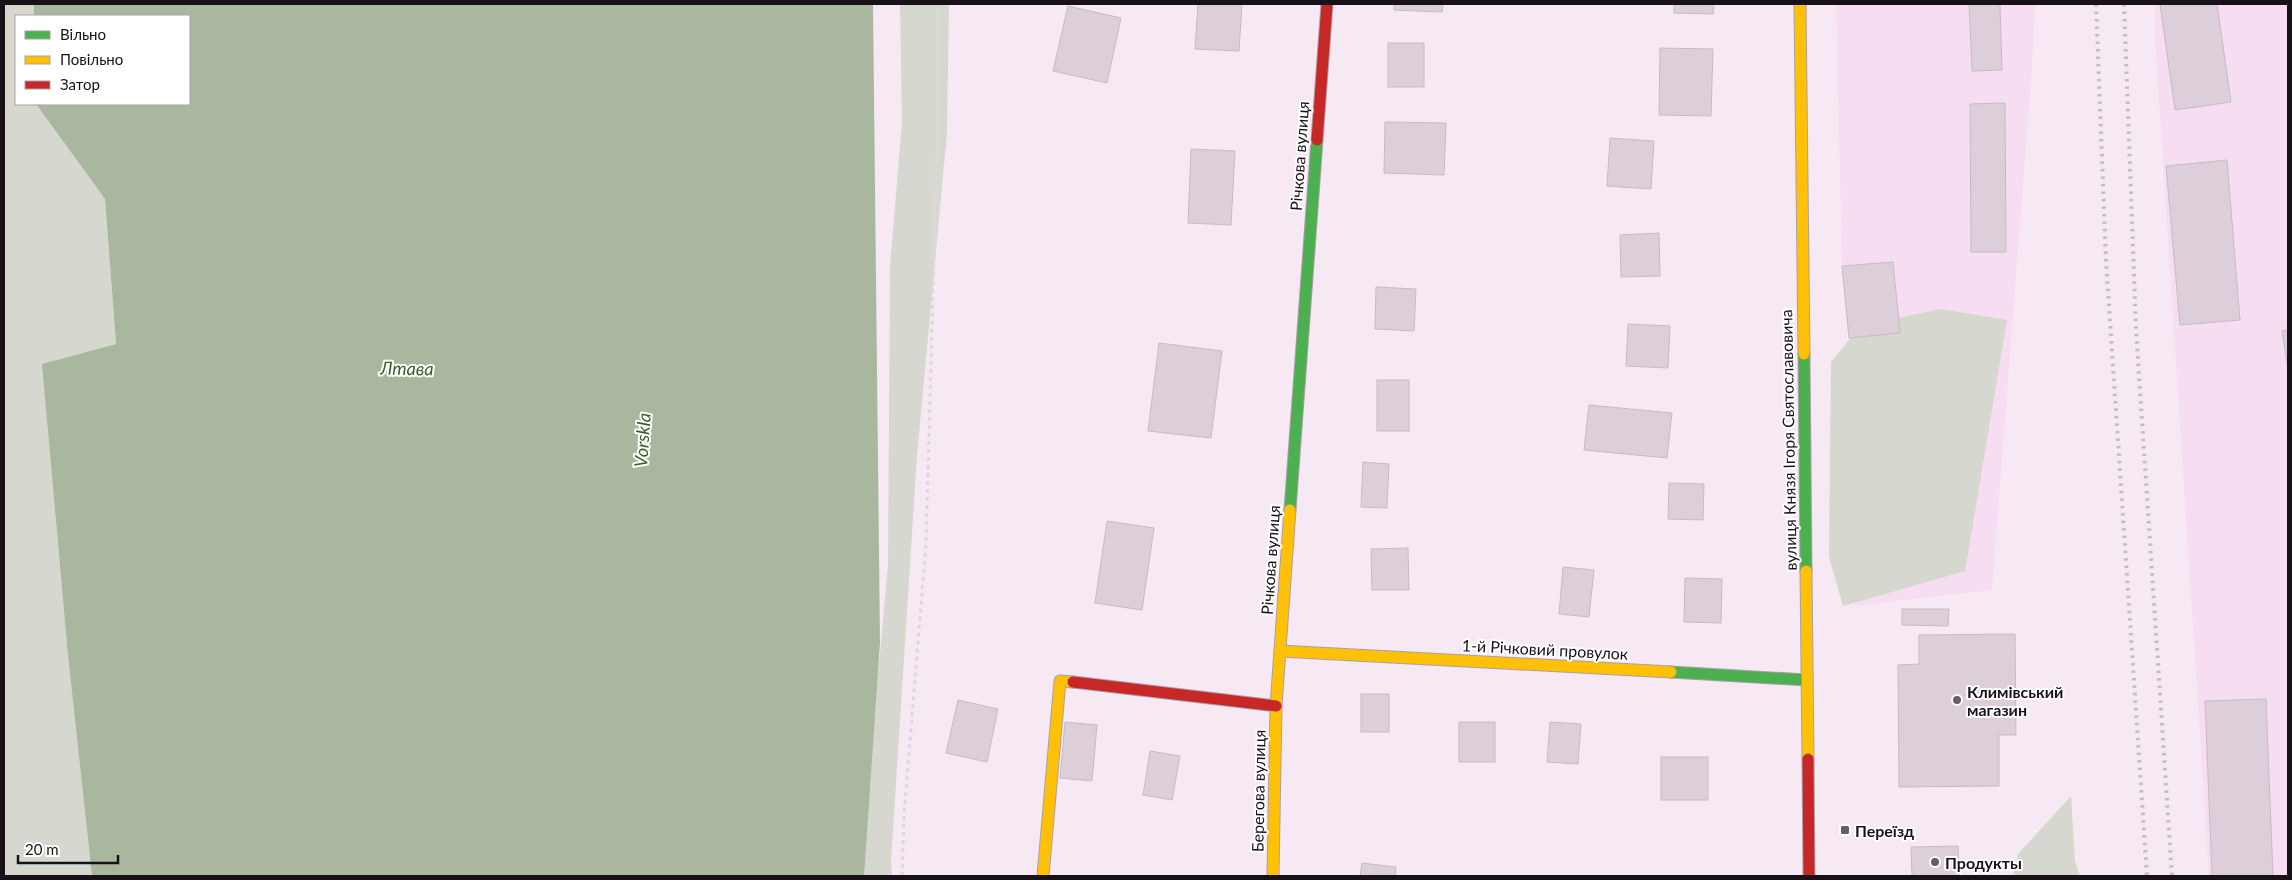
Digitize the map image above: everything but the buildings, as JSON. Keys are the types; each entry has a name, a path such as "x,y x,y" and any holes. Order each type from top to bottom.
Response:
{"street":[{"name":"Річкова вулиця","path":"1276,706 1327,4"},
{"name":"вулиця Князя Ігоря Святославовича","path":"1800,4 1809,876"},
{"name":"1-й Річковий провулок","path":"1280,651 1807,680"},
{"path":"1043,876 1060,681 1276,706"},
{"name":"Берегова вулиця","path":"1273,876 1276,706"}],"path":[{"path":"902,876 904,815 926,544 938,4"}],"shaded area":[{"path":"4,4 34,4 34,15 15,15 15,105 37,105 105,199 116,344 58,360 48,431 68,656 92,876 4,876"},
{"path":"900,4 949,4 947,133 917,456 891,861 892,876 860,876 888,564 890,266 902,122"},
{"path":"1836,4 2035,4 2032,68 1992,590 1853,606 1849,338 1842,266"},
{"path":"2155,4 2288,4 2288,876 2209,876 2155,38"},
{"path":"1941,309 2007,320 1965,571 1843,606 1829,557 1831,362 1860,326"},
{"path":"2071,796 2075,861 2080,876 2013,876 2018,854"}],"water":[{"path":"34,4 873,4 880,643 864,876 92,876 68,656 42,364 116,344 105,199 37,105 190,105 190,15 34,15"}],"railway":[{"path":"2096,4 2106,261 2147,876"},
{"path":"2124,4 2136,329 2172,876"}],"traffic: fast":[{"path":"1290,510 1317,140"},
{"path":"1804,354 1806,571"},
{"path":"1671,672 1807,680"}],"traffic: slow":[{"path":"1800,4 1804,354"},
{"path":"1273,876 1276,706 1290,510"},
{"path":"1806,571 1808,759"},
{"path":"1280,651 1671,672"},
{"path":"1043,876 1060,681 1073,682"}],"traffic: jam":[{"path":"1317,140 1327,4"},
{"path":"1073,682 1276,706"},
{"path":"1808,759 1809,876"}],"place":[{"name":"Климівський магазин","path":"1957,700"},
{"name":"Переїзд","path":"1845,830"},
{"name":"Продукты","path":"1935,862"}],"water label":[{"name":"Лтава","path":"407,368"},
{"name":"Vorskla","path":"642,440"}]}
